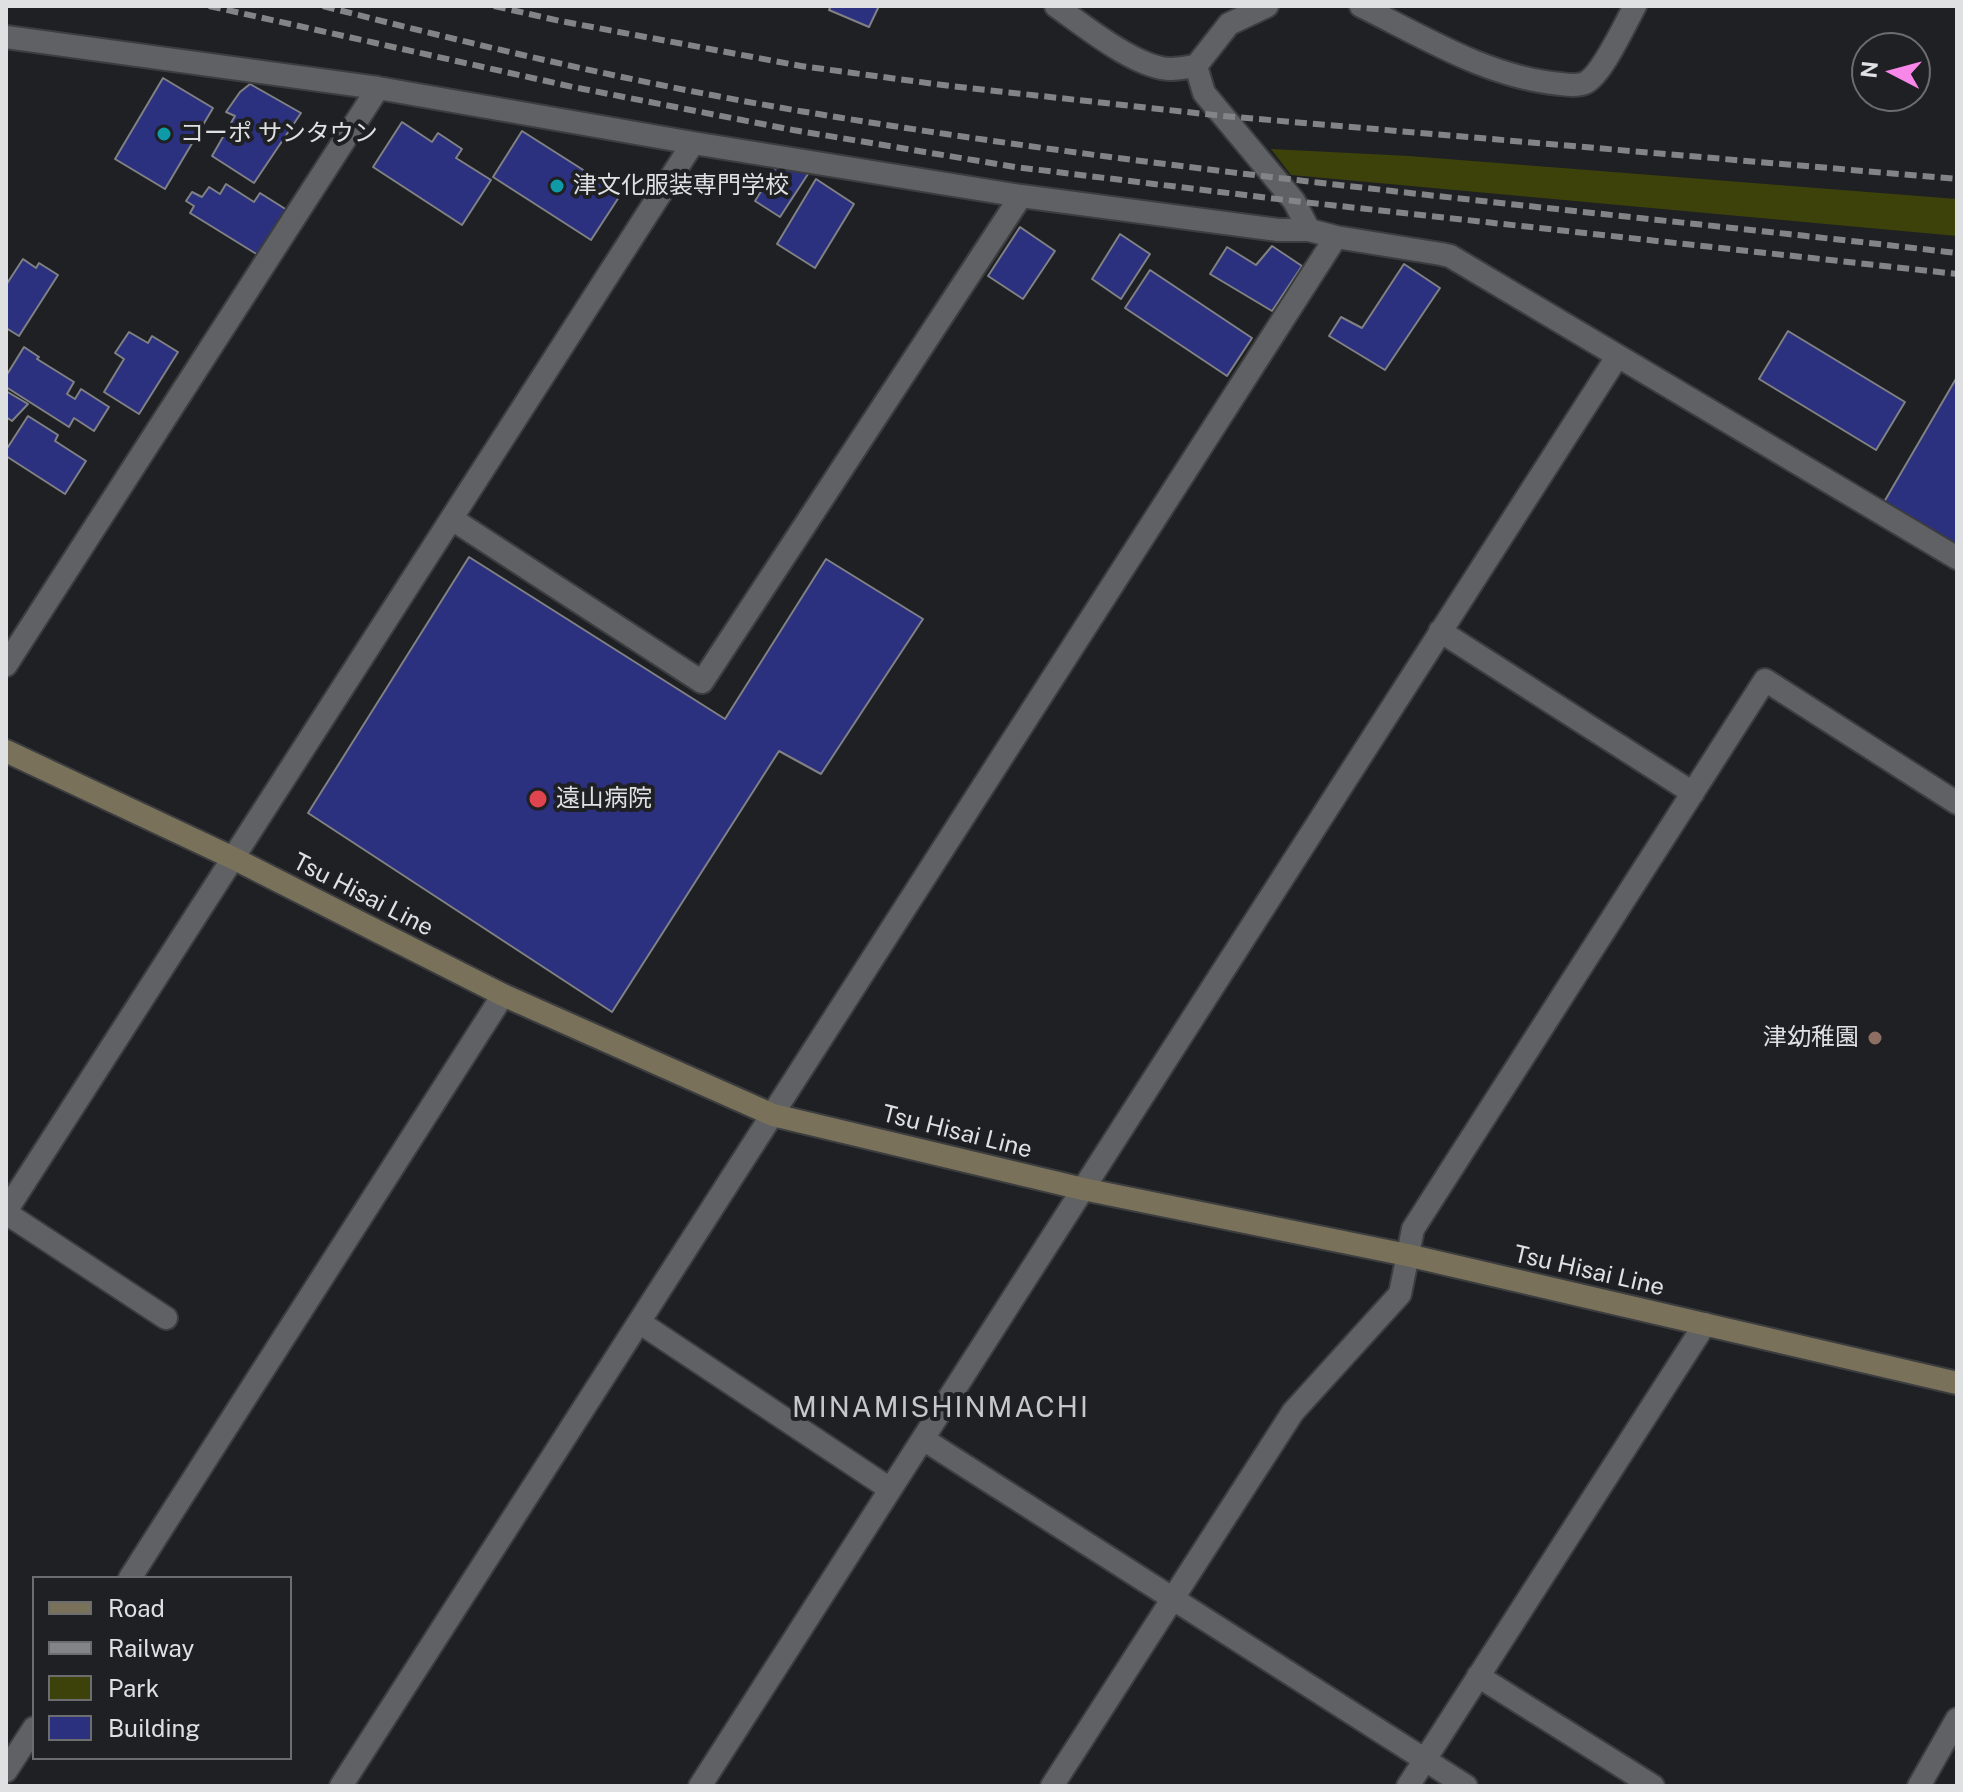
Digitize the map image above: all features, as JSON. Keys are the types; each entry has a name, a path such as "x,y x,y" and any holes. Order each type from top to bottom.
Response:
{"main road":[{"name":"Tsu Hisai Line","path":"6,751 233,858 503,995 773,1115 1083,1189 1407,1255 1957,1383"}],"street":[{"path":"1056,6 1129,56 1170,69 1196,66 1229,24 1267,6"},
{"path":"1361,6 1471,61 1528,80 1572,85 1584,84 1598,72 1635,6"},
{"path":"6,37 378,88 1021,196 1278,230 1309,230 1450,256 1957,558"},
{"path":"1196,66 1204,93 1294,201 1309,230"},
{"path":"6,665 378,88"},
{"path":"166,1318 6,1212 693,143"},
{"path":"452,519 702,682 1021,196"},
{"path":"341,1786 1336,237"},
{"path":"700,1786 1617,357"},
{"path":"1440,631 1693,793"},
{"path":"1052,1786 1293,1412 1400,1294 1413,1229 1765,680 1957,803"},
{"path":"131,1576 503,995"},
{"path":"639,1322 890,1489"},
{"path":"1408,1786 1705,1324"},
{"path":"923,1439 1466,1786"},
{"path":"1478,1676 1653,1786"},
{"path":"1919,1786 1957,1719"},
{"path":"6,1771 32,1731"}],"green space":[{"path":"1271,149 1409,156 1957,199 1957,236 1291,175"}],"building":[{"path":"831,6 879,6 869,27 829,10"},
{"name":"コーポ サンタウン","path":"163,78 213,108 165,189 115,159"},
{"path":"250,84 301,113 254,183 212,156 235,116 226,112"},
{"path":"402,122 432,142 438,133 462,149 456,158 491,180 462,225 373,167"},
{"name":"津文化服装専門学校","path":"522,131 621,194 591,240 493,177"},
{"path":"782,158 808,174 780,217 755,201"},
{"path":"816,179 854,204 815,268 777,244"},
{"path":"226,184 254,202 260,193 287,210 258,255 190,213 194,206 186,201 192,192 202,197 209,187 220,194"},
{"path":"1020,227 1055,251 1023,299 988,276"},
{"path":"1120,234 1150,254 1121,299 1092,279"},
{"path":"1272,246 1302,266 1272,311 1210,274 1227,247 1256,265"},
{"path":"23,259 36,268 39,263 58,275 19,336 6,328 6,285"},
{"path":"1404,264 1440,288 1385,370 1329,336 1341,317 1362,328"},
{"path":"1150,270 1252,338 1227,376 1125,308"},
{"path":"1788,331 1905,402 1876,450 1759,379"},
{"path":"129,332 148,343 152,336 178,352 139,414 104,392 124,359 115,353"},
{"path":"24,347 74,382 67,394 75,399 81,389 109,407 94,431 74,418 69,427 6,387 6,376"},
{"path":"1957,377 1957,545 1884,502"},
{"path":"6,391 28,404 12,421 6,417"},
{"path":"28,416 58,435 55,441 86,461 65,494 6,456 6,450"},
{"path":"469,557 725,719 826,559 923,619 821,774 779,751 612,1012 308,813"}],"railway":[{"path":"209,6 573,87 793,130 1015,167 1957,274"},
{"path":"323,6 616,76 794,110 939,133 1229,172 1957,253"},
{"path":"494,6 801,66 950,86 1223,116 1957,179"}],"place":[{"name":"コーポ サンタウン","path":"164,134"},
{"name":"津文化服装専門学校","path":"557,186"},
{"name":"遠山病院","path":"538,799"},
{"name":"津幼稚園","path":"1875,1038"}],"district":[{"name":"MINAMISHINMACHI","path":"941,1408"}]}
